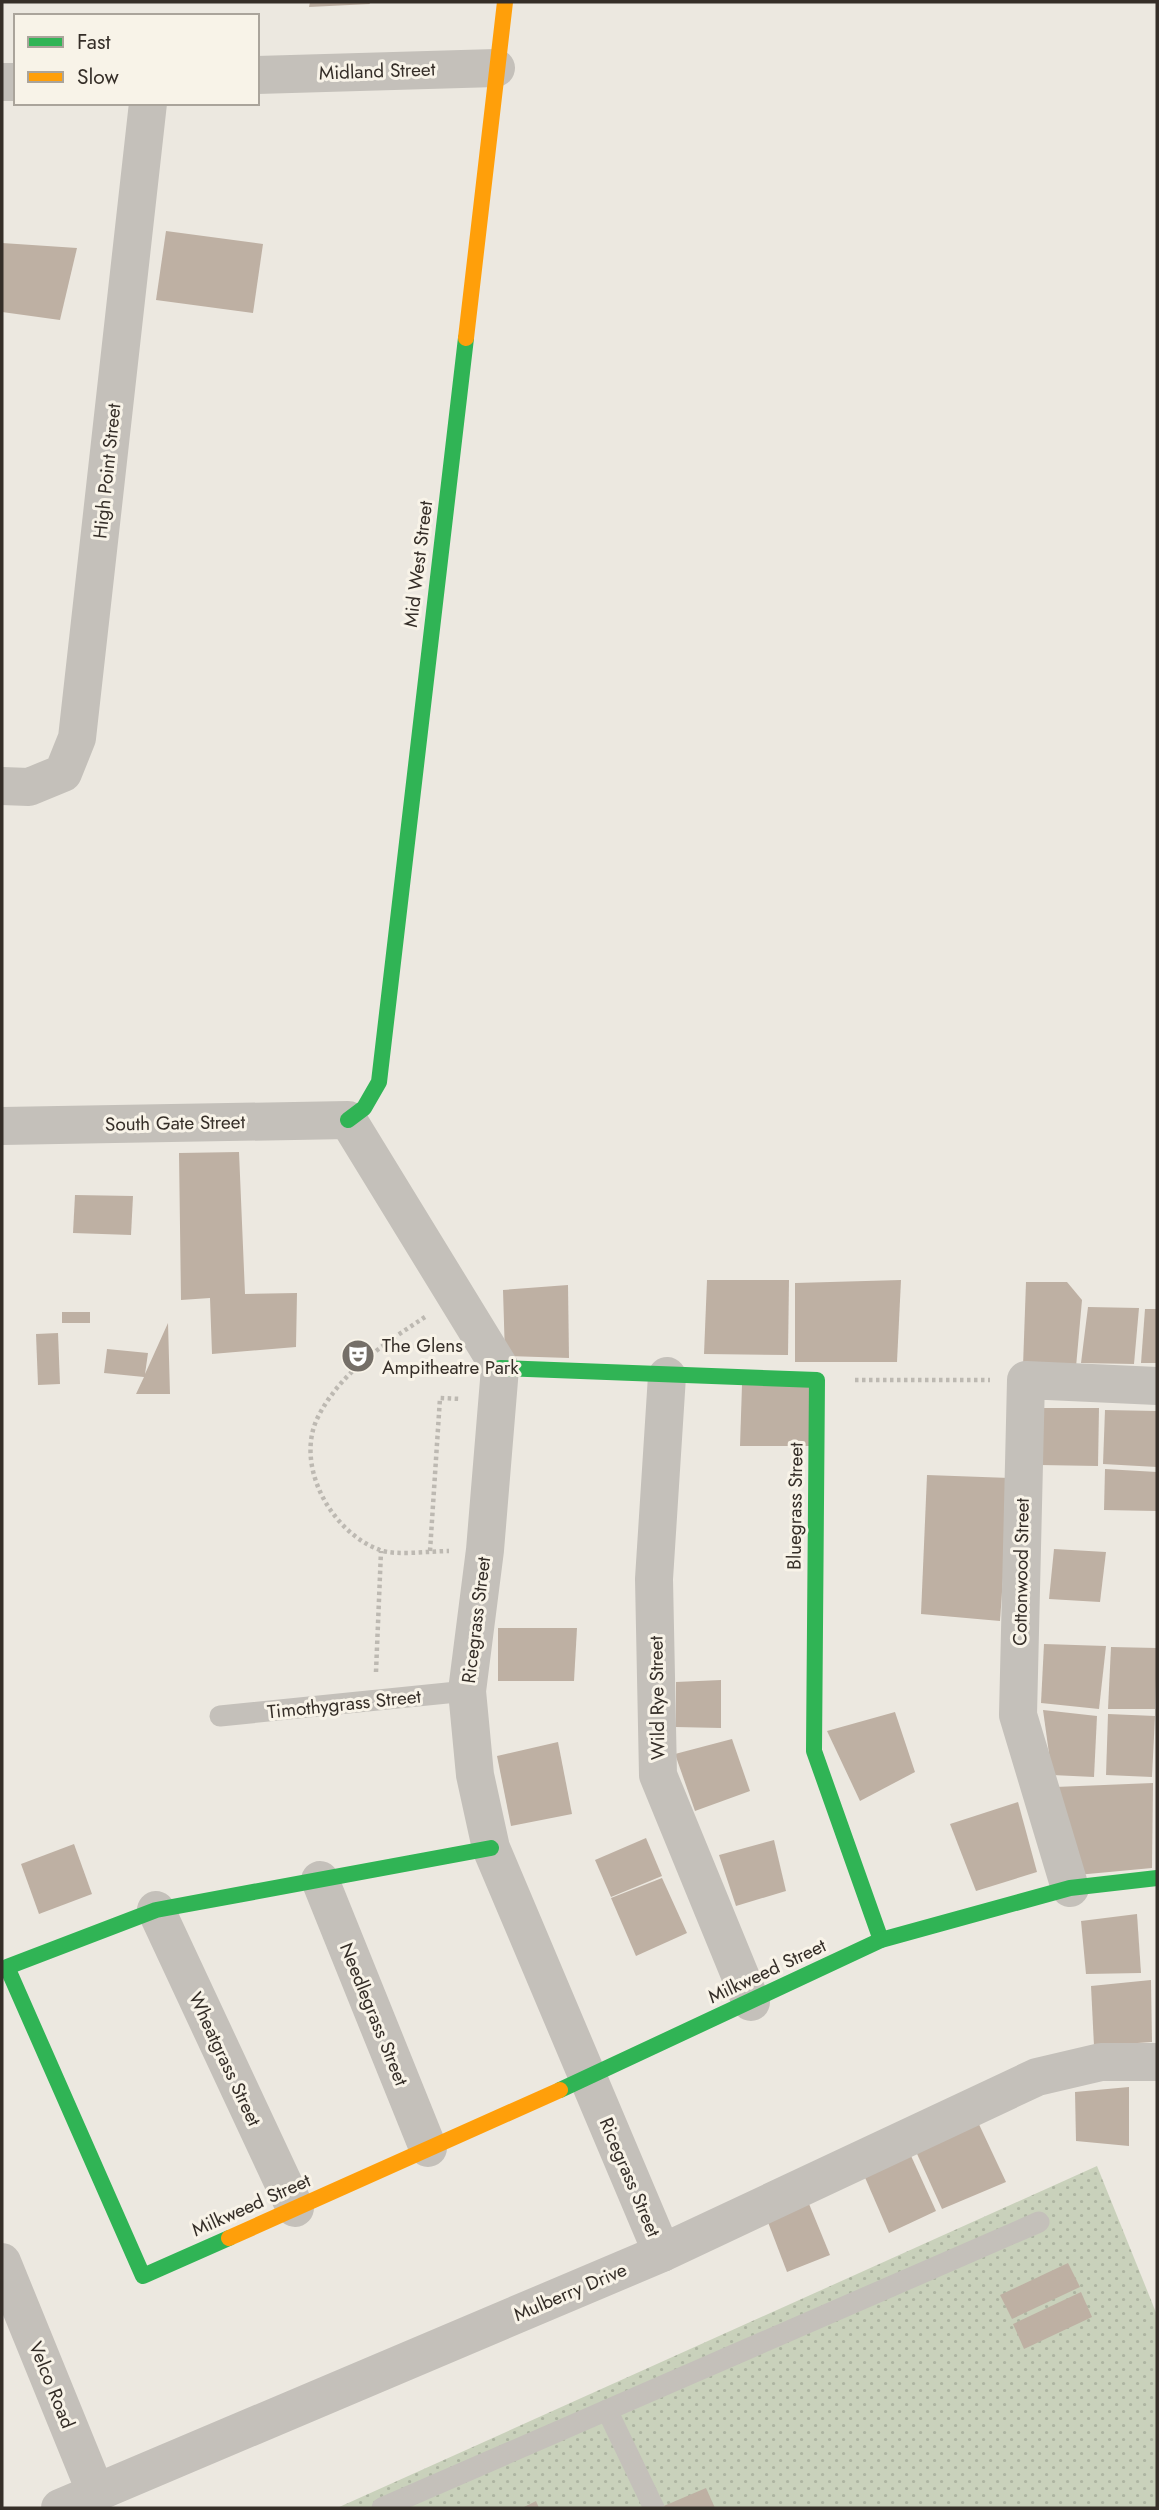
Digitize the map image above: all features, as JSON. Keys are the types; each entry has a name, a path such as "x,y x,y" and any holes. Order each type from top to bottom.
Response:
{"street":[{"name":"Mid West Street","path":"348,1119 364,1108 379,1082 505,2"},
{"name":"Midland Street","path":"259,75 496,68"},
{"name":"High Point Street","path":"2,786 29,787 63,773 77,738 148,105"},
{"name":"South Gate Street","path":"2,1126 348,1119"},
{"path":"348,1119 456,1297 498,1384 667,1377 817,1380"},
{"name":"Wild Rye Street","path":"667,1377 654,1579 658,1775 751,2002"},
{"name":"Bluegrass Street","path":"817,1380 814,1751 881,1940"},
{"path":"1026,1380 1157,1386"},
{"name":"Cottonwood Street","path":"1026,1380 1018,1715 1070,1888"},
{"name":"Ricegrass Street","path":"498,1384 485,1550 467,1691 475,1775 491,1848 662,2253"},
{"name":"Milkweed Street","path":"491,1848 156,1910 6,1966 143,2276 588,2078 881,1940 1070,1888 1157,1878"},
{"name":"Needlegrass Street","path":"320,1880 428,2148"},
{"name":"Wheatgrass Street","path":"156,1910 295,2208"},
{"name":"Mulberry Drive","path":"61,2508 100,2500 662,2253 1037,2077 1101,2062 1157,2062"},
{"name":"Velco Road","path":"2,2262 100,2500"}],"lane":[{"name":"Timothygrass Street","path":"220,1716 467,1691"},
{"path":"382,2508 1039,2221"},
{"path":"607,2410 654,2508"}],"path":[{"path":"456,1297 378,1349 345,1379 317,1419 309,1448 316,1483 343,1523 356,1537 382,1551 485,1550"},
{"path":"817,1380 1026,1380"},
{"path":"430,1551 440,1398 498,1384"},
{"path":"374,1701 382,1551"}],"green space":[{"path":"1097,2166 1157,2315 1157,2508 337,2508"}],"building":[{"path":"310,2 369,2 370,4 309,7"},
{"path":"166,231 263,244 253,313 156,300"},
{"path":"2,243 77,248 60,320 2,312"},
{"path":"239,1152 245,1294 297,1293 296,1347 212,1354 210,1298 181,1300 179,1153"},
{"path":"75,1195 133,1196 131,1235 73,1233"},
{"path":"707,1280 789,1280 788,1355 704,1354"},
{"path":"901,1280 897,1362 795,1362 795,1283"},
{"path":"1026,1282 1067,1282 1082,1300 1076,1367 1023,1366"},
{"path":"568,1285 569,1358 505,1356 503,1290"},
{"path":"1088,1307 1139,1308 1134,1364 1081,1363"},
{"path":"1145,1309 1157,1309 1157,1363 1141,1363"},
{"path":"62,1312 90,1312 90,1323 62,1323"},
{"path":"168,1323 170,1394 136,1394 144,1377 104,1373 107,1349 148,1353 145,1374"},
{"path":"58,1333 60,1384 38,1385 36,1334"},
{"path":"742,1385 813,1386 811,1446 740,1446"},
{"path":"1043,1408 1099,1408 1098,1466 1040,1465"},
{"path":"1105,1410 1157,1411 1157,1467 1103,1464"},
{"path":"1105,1469 1157,1472 1156,1511 1104,1510"},
{"path":"927,1475 1010,1478 1000,1621 921,1614"},
{"path":"1054,1549 1106,1552 1100,1602 1049,1599"},
{"path":"498,1628 577,1628 574,1681 498,1681"},
{"path":"1044,1644 1106,1646 1099,1709 1041,1703"},
{"path":"1111,1647 1157,1648 1155,1709 1108,1709"},
{"path":"721,1680 721,1728 676,1727 676,1682"},
{"path":"1043,1710 1097,1716 1094,1777 1052,1775"},
{"path":"895,1712 915,1772 860,1801 827,1731"},
{"path":"1108,1714 1155,1716 1152,1777 1106,1775"},
{"path":"732,1739 750,1791 695,1811 675,1754"},
{"path":"558,1742 572,1814 511,1826 497,1756"},
{"path":"1153,1783 1152,1868 1077,1875 1055,1787"},
{"path":"1018,1802 1037,1872 976,1891 950,1824"},
{"path":"646,1838 662,1876 611,1897 595,1860"},
{"path":"774,1840 786,1891 736,1906 719,1855"},
{"path":"74,1844 92,1894 39,1914 21,1864"},
{"path":"662,1878 687,1933 636,1956 611,1898"},
{"path":"1137,1914 1141,1973 1086,1974 1081,1921"},
{"path":"1151,1980 1152,2042 1094,2046 1091,1986"},
{"path":"1129,2087 1129,2146 1076,2141 1075,2092"},
{"path":"976,2118 1006,2182 942,2209 913,2145"},
{"path":"907,2147 936,2211 889,2233 860,2166"},
{"path":"807,2199 830,2255 787,2272 766,2217"},
{"path":"1068,2263 1080,2287 1012,2319 1000,2295"},
{"path":"1081,2292 1092,2317 1024,2349 1013,2324"},
{"path":"706,2488 715,2508 659,2508"},
{"path":"536,2501 539,2508 522,2508"}],"traffic: fast":[{"path":"348,1120 364,1108 379,1082 466,338"},
{"path":"500,1368 817,1380 814,1751 881,1940"},
{"path":"229,2238 143,2276 7,1967 156,1910 491,1848"},
{"path":"560,2090 881,1940 1070,1888 1157,1878"}],"traffic: slow":[{"path":"466,338 505,2"},
{"path":"229,2238 560,2090"}],"place":[{"name":"The Glens Ampitheatre Park","path":"358,1356"}]}
